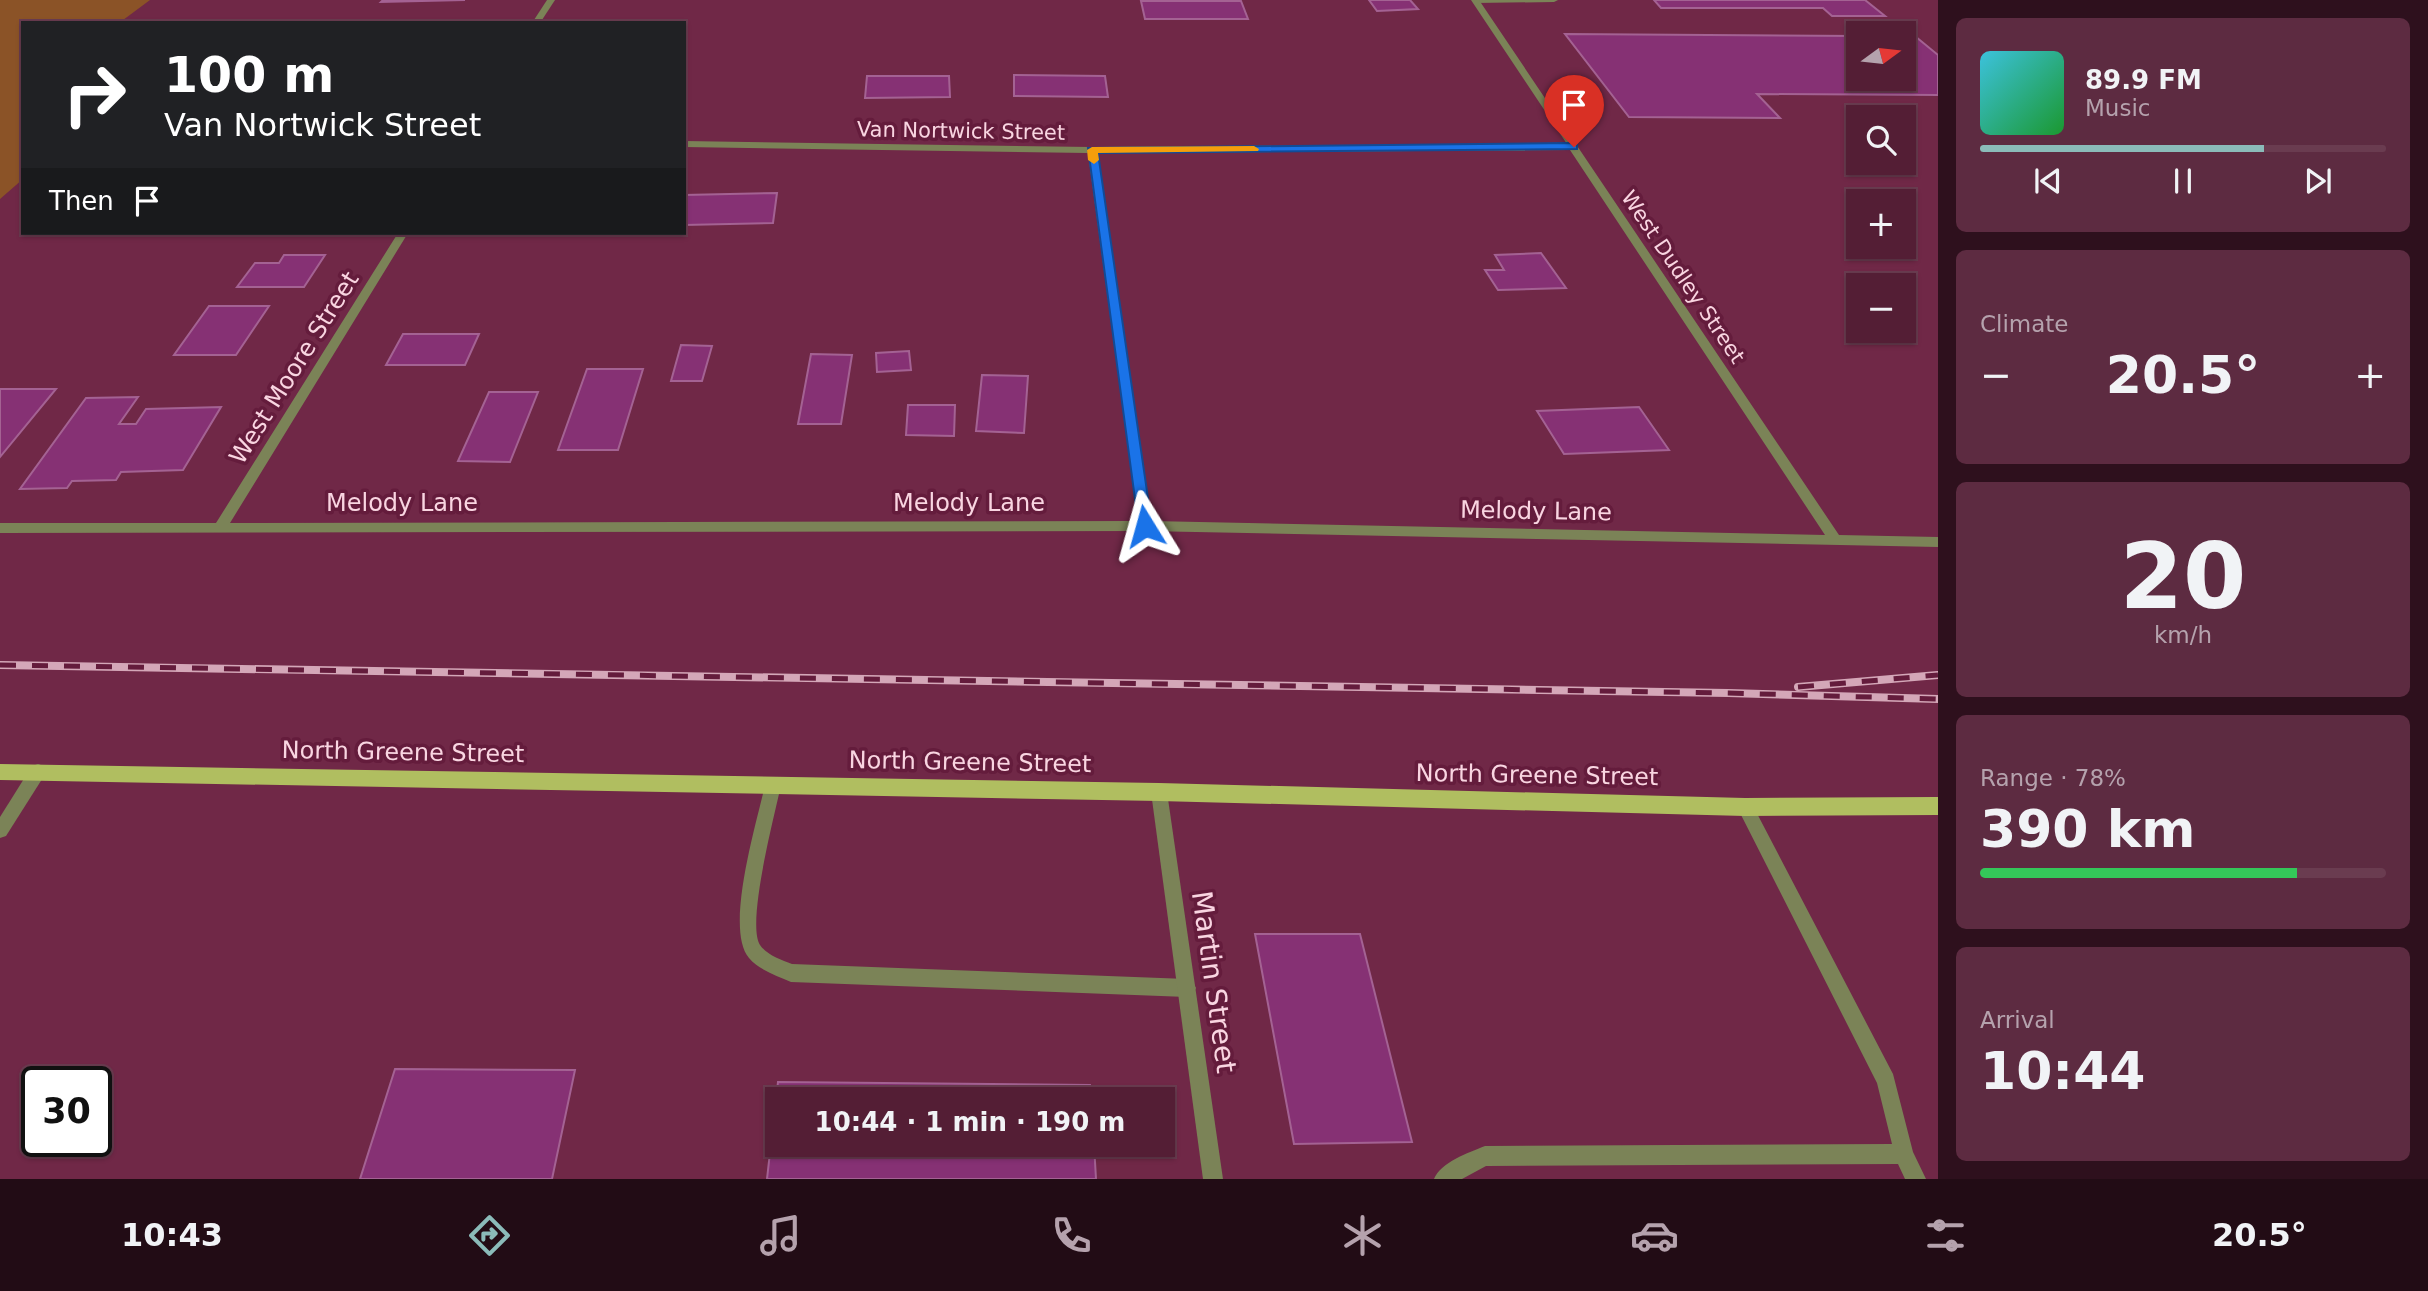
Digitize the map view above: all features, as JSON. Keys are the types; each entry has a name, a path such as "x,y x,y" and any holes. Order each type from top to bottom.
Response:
{"main road":[{"name":"North Greene Street","path":"0,772 1159,792 1745,807 1938,806"}],"street":[{"path":"537,21 551,0"},
{"path":"1475,1 1554,0"},
{"name":"West Dudley Street","path":"1475,1 1835,540"},
{"name":"Van Nortwick Street","path":"686,144 1092,150 1574,147"},
{"path":"1092,150 1145,526"},
{"name":"West Moore Street","path":"221,526 402,235"},
{"name":"Melody Lane","path":"0,528 1145,526 1938,542"},
{"path":"0,831 38,771"},
{"path":"774,785 748,914 749,943 764,961 791,973 1187,988"},
{"name":"Martin Street","path":"1159,792 1213,1179"},
{"path":"1745,807 1886,1081 1904,1154 1916,1179"},
{"path":"1444,1179 1485,1156 1904,1154"}],"shaded area":[{"path":"0,0 150,0 122,21 21,21 21,181 0,199"}],"building":[{"path":"383,0 465,0 381,2"},
{"path":"1369,0 1410,0 1418,9 1377,11"},
{"path":"1654,0 1865,0 1885,16 1832,16 1823,8 1661,8"},
{"path":"1141,1 1241,1 1248,19 1145,19"},
{"path":"1565,34 1846,36 1846,91 1916,91 1916,37 1938,55 1938,95 1757,94 1780,118 1629,117"},
{"path":"1014,75 1105,76 1108,97 1014,96"},
{"path":"867,76 949,76 950,97 865,98"},
{"path":"777,193 773,223 686,225 686,195"},
{"path":"1541,253 1566,288 1498,290 1485,270 1504,270 1495,255"},
{"path":"284,255 325,255 304,287 237,287 255,263 279,263"},
{"path":"209,306 269,306 236,355 174,355"},
{"path":"403,334 479,334 465,365 386,365"},
{"path":"681,345 712,346 702,381 671,381"},
{"path":"909,351 911,370 877,372 876,353"},
{"path":"811,354 852,355 841,424 798,424"},
{"path":"587,369 643,369 618,450 558,450"},
{"path":"982,375 1028,376 1024,433 976,431"},
{"path":"0,389 56,389 0,457"},
{"path":"489,392 538,392 510,462 458,461"},
{"path":"138,397 119,424 136,424 146,409 221,407 183,470 121,472 116,480 72,481 67,488 20,489 86,398"},
{"path":"908,405 955,405 954,436 906,435"},
{"path":"1639,407 1669,450 1564,454 1537,411"},
{"path":"1255,934 1360,934 1412,1142 1294,1144"},
{"path":"395,1069 575,1070 552,1179 360,1179"},
{"path":"778,1082 1090,1087 777,1087"},
{"path":"769,1157 1095,1157 1096,1179 767,1179"}],"railway":[{"path":"0,665 1728,693 1938,699"},
{"path":"1798,687 1938,675"}],"slow traffic":[{"path":"1094,160 1092,150 1254,149"}],"route":[{"path":"1145,526 1092,150 1574,147"}]}
